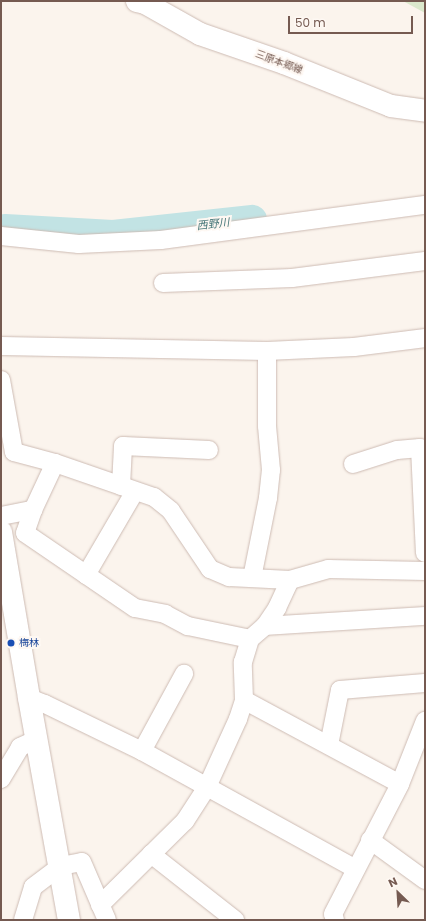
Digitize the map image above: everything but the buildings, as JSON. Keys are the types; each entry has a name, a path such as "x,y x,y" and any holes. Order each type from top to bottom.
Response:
{"street":[{"name":"三原本郷線","path":"137,1 145,3 200,34 284,63 391,106 425,111"},
{"path":"1,236 79,244 161,240 425,205"},
{"path":"163,283 292,278 425,261"},
{"path":"1,346 267,351 354,347 425,338"},
{"path":"252,578 268,498 271,470 267,426 267,351"},
{"path":"1,380 14,452 154,497 171,511 210,569 229,577 290,580 328,569 425,571"},
{"path":"86,575 128,488 123,446 209,450"},
{"path":"353,464 397,450 420,448 425,553"},
{"path":"55,464 33,510 25,533 135,608 165,614 188,626 250,639"},
{"path":"1,516 33,510"},
{"path":"1,532 6,591 28,698 69,920"},
{"path":"23,920 33,888 60,866 82,862 103,912 151,854 186,821 207,787 238,720 244,700 243,662 250,639 265,626 277,608 290,580"},
{"path":"265,626 425,616"},
{"path":"142,751 184,674"},
{"path":"329,746 340,690 425,683"},
{"path":"28,698 45,704 142,751 356,869"},
{"path":"244,700 400,784"},
{"path":"334,920 333,914 400,784 425,721"},
{"path":"1,779 20,748 36,740"},
{"path":"370,840 425,880"},
{"path":"151,854 235,920"}],"green space":[{"path":"403,1 425,1 425,13"}],"waterway":[{"name":"西野川","path":"5,229 113,235 252,220"}],"place":[{"name":"梅林","path":"11,643"}]}
